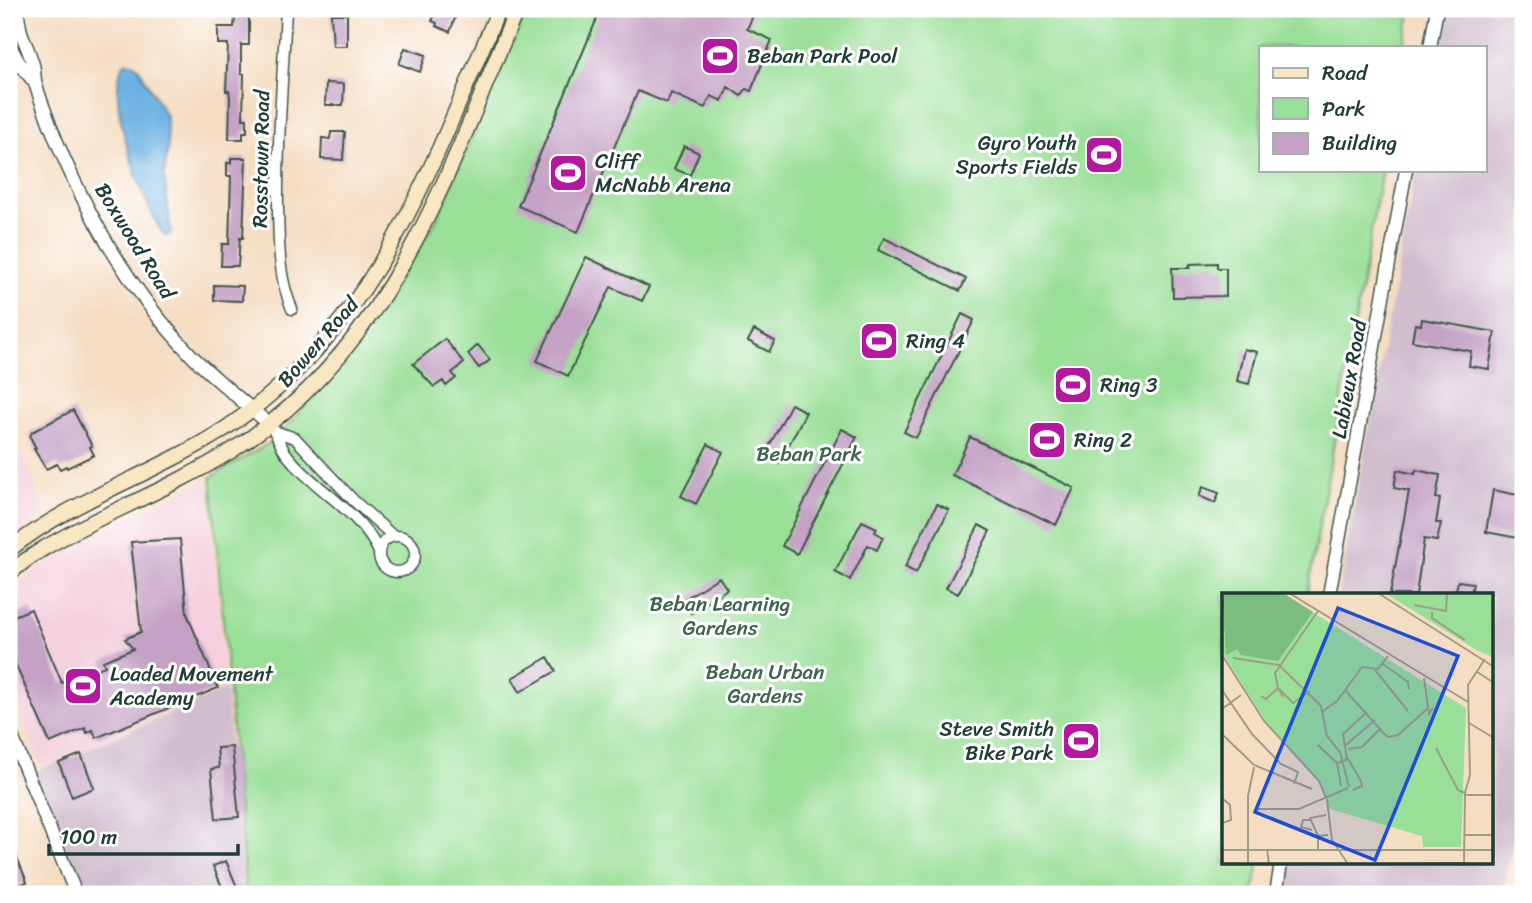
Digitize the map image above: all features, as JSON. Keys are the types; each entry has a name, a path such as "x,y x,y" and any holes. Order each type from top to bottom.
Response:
{"main road":[{"name":"Bowen Road","path":"9,549 76,507 202,443 252,409 293,374 320,346 374,276 410,211 499,9"},
{"name":"Bowen Road","path":"9,574 57,540 273,428 336,361 385,296 423,226 517,9"}],"street":[{"name":"Boxwood Road","path":"18,9 21,36 33,65 35,83 64,156 92,214 130,278 192,355 273,428"},
{"name":"Rosstown Road","path":"286,9 278,178 279,266 292,309"},
{"path":"1430,46 1437,9"},
{"name":"Boxwood Road","path":"9,44 21,66 35,83"},
{"name":"Labieux Road","path":"1329,593 1406,172"},
{"path":"273,428 295,438 353,500 393,536"},
{"path":"273,428 285,453 367,530 379,552 380,561 389,570 401,572 411,566 416,556 414,545 405,537 393,536 383,542 379,552"},
{"path":"9,731 76,894"},
{"path":"1276,894 1281,864"}],"shaded area":[{"path":"1446,9 1523,9 1523,785 1503,894 1284,894 1290,864 1494,864 1494,593 1338,593 1416,172 1486,172 1486,46 1439,46"},
{"path":"21,453 46,513 9,541 9,458"},
{"path":"207,478 225,687 42,767 9,685 9,594 48,558"},
{"path":"226,689 243,894 82,894 32,773"}],"green space":[{"name":"Beban Park","path":"527,9 1411,9 1404,46 1259,46 1259,172 1382,172 1307,593 1222,593 1222,864 1259,864 1253,894 246,894 211,477 278,438 356,344 435,223"}],"water":[{"path":"125,63 133,63 138,67 166,116 168,148 164,175 171,233 169,235 164,235 156,221 128,149 118,98 119,78"}],"building":[{"path":"437,9 457,12 450,32 436,26 437,23 432,21"},
{"path":"601,9 756,9 747,29 772,40 751,91 746,89 741,96 728,87 722,101 711,96 705,108 671,93 667,103 638,91 578,232 518,206"},
{"path":"331,14 347,14 347,46 333,46"},
{"path":"235,17 249,17 249,45 241,45 241,74 244,74 243,119 247,119 247,132 243,132 243,139 229,139 230,97 229,91 226,91 228,44 218,44 218,27 234,27"},
{"path":"405,48 426,55 420,72 399,64"},
{"path":"326,83 344,84 343,105 325,105"},
{"path":"331,132 345,132 343,160 321,159 322,138 330,139"},
{"path":"684,146 699,153 690,175 674,169"},
{"path":"231,158 246,158 243,238 240,238 238,266 221,266 222,244 229,244 231,176 227,176 227,163 231,163"},
{"path":"884,238 966,279 960,291 878,250"},
{"path":"586,257 649,287 642,301 611,287 568,376 537,361"},
{"path":"1217,263 1217,268 1226,268 1226,296 1173,297 1172,268"},
{"path":"214,285 243,286 242,301 214,300"},
{"path":"962,314 974,320 916,438 904,432"},
{"path":"1422,319 1495,332 1489,369 1469,366 1471,351 1412,341 1415,324 1421,325"},
{"path":"754,330 775,341 769,352 748,341"},
{"path":"445,339 464,363 452,373 456,378 446,386 443,381 434,387 413,364"},
{"path":"478,345 490,360 479,368 468,354"},
{"path":"1244,349 1257,352 1249,384 1237,381"},
{"path":"791,404 806,412 779,464 764,456"},
{"path":"73,410 94,455 67,468 66,466 60,469 57,464 46,469 34,449 36,448 30,437 32,432"},
{"path":"842,429 857,437 797,554 782,546"},
{"path":"970,437 1074,488 1056,525 952,475"},
{"path":"708,444 723,452 696,504 681,496"},
{"path":"1397,470 1415,474 1416,470 1440,475 1436,523 1441,523 1437,541 1424,539 1416,593 1390,593 1409,491 1394,488"},
{"path":"1203,487 1219,493 1215,503 1199,496"},
{"path":"1493,490 1523,496 1523,539 1486,532"},
{"path":"937,504 949,510 916,573 905,567"},
{"path":"862,521 877,528 875,532 883,537 877,550 868,545 850,580 835,572"},
{"path":"979,525 990,531 958,594 946,588"},
{"path":"180,539 187,614 218,688 96,738 93,730 87,733 85,728 50,743 9,650 9,618 31,609 62,683 105,666 103,661 133,649 125,639 141,632 131,542"},
{"path":"719,577 727,589 691,613 683,600"},
{"path":"1458,581 1473,583 1471,593 1455,593"},
{"path":"548,657 556,671 520,692 512,678"},
{"path":"232,747 239,817 216,819 211,769 219,768 217,748"},
{"path":"81,754 94,788 72,797 59,763"},
{"path":"9,838 27,882 14,887 9,873"},
{"path":"226,861 240,894 225,894 213,866"}],"place":[{"name":"Beban Park Pool","path":"720,56"},
{"name":"Gyro Youth Sports Fields","path":"1104,155"},
{"name":"Cliff McNabb Arena","path":"568,173"},
{"name":"Ring 4","path":"879,341"},
{"name":"Ring 3","path":"1073,385"},
{"name":"Ring 2","path":"1047,440"},
{"name":"Loaded Movement Academy","path":"83,686"},
{"name":"Steve Smith Bike Park","path":"1081,741"}],"park label":[{"name":"Beban Learning Gardens","path":"720,616"},
{"name":"Beban Urban Gardens","path":"765,684"}]}
